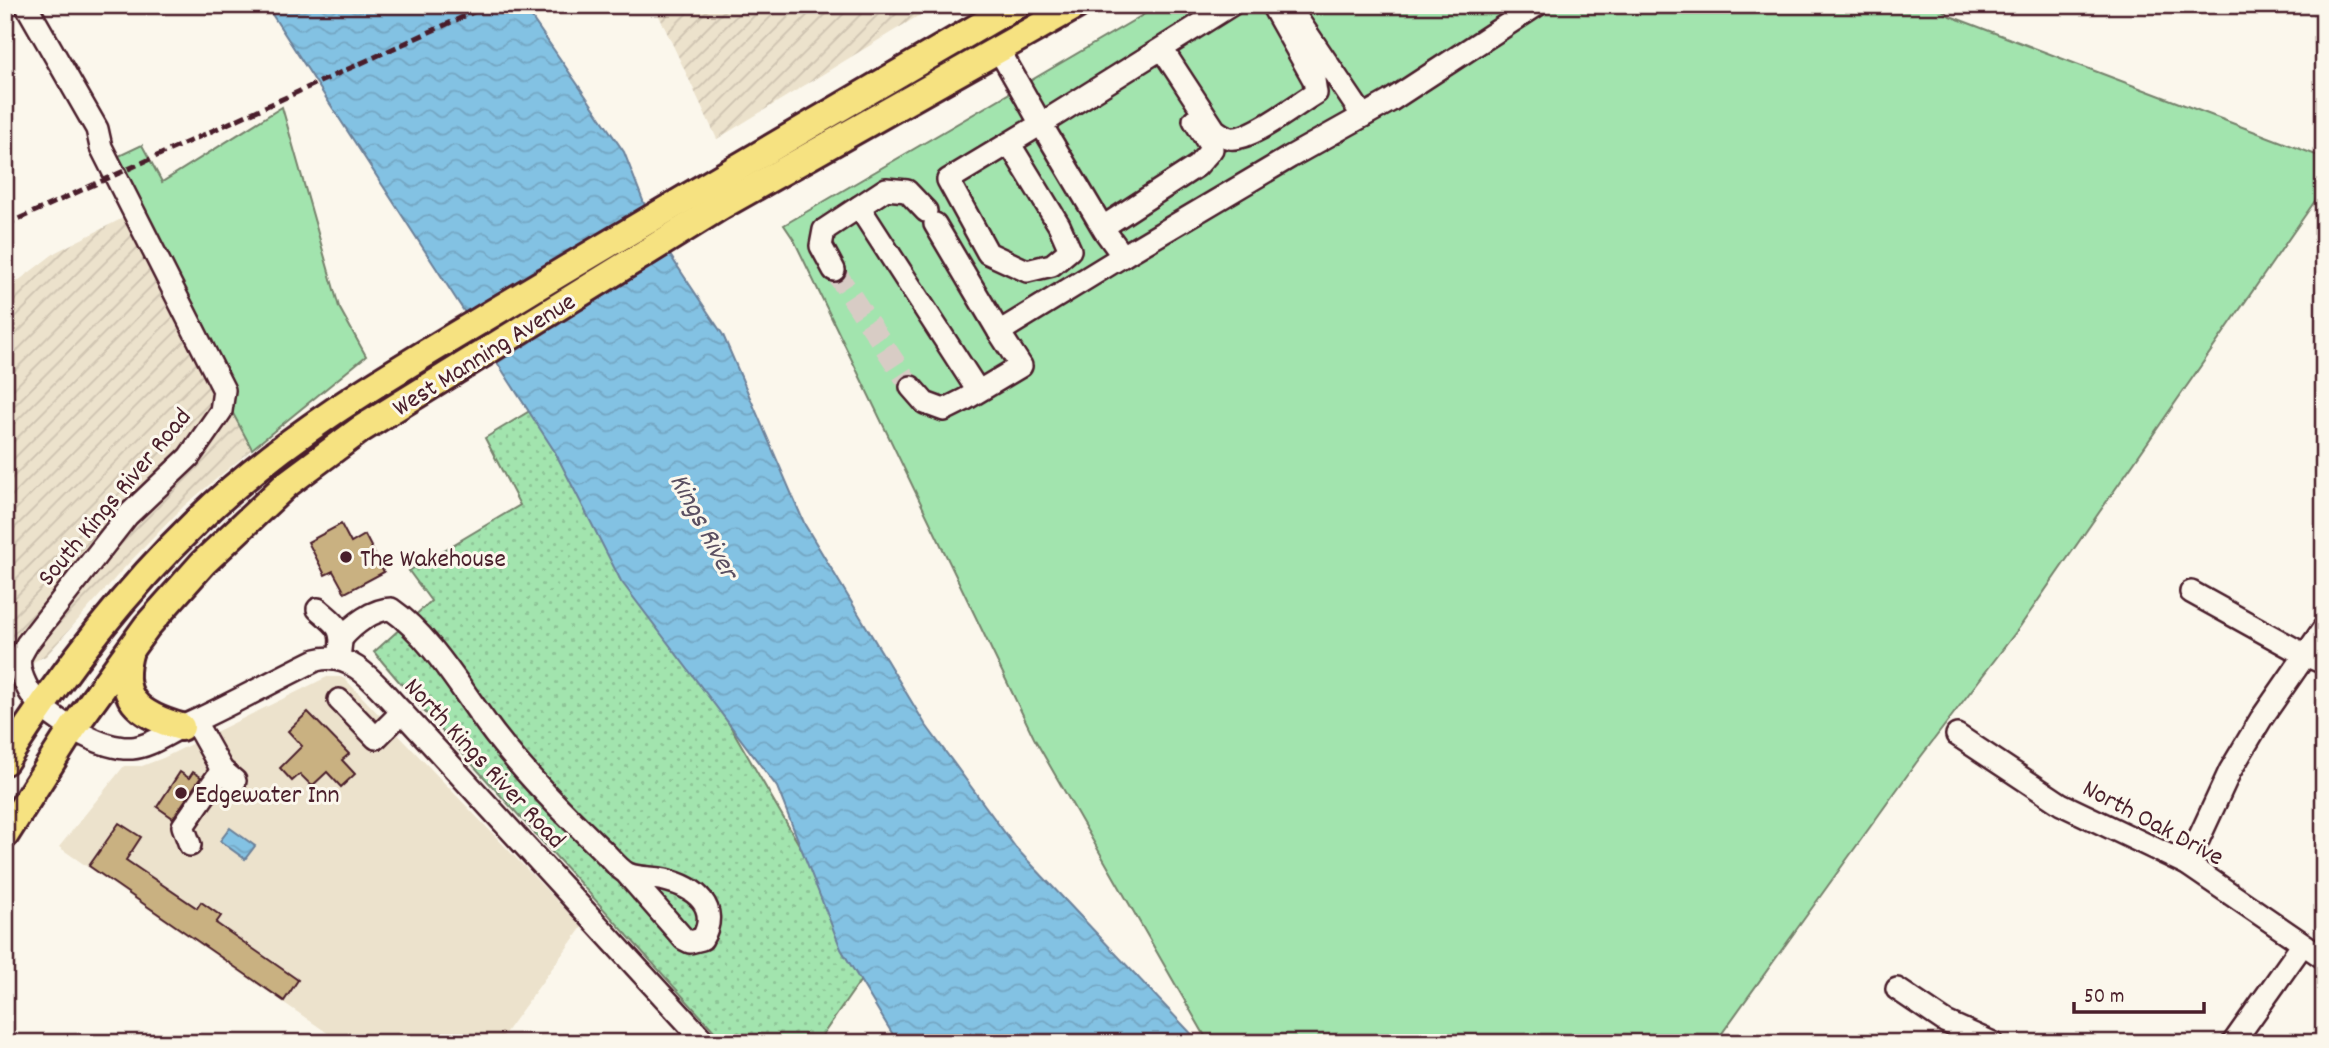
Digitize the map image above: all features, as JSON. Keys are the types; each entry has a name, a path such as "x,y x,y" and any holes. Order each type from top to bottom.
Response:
{"main road":[{"name":"West Manning Avenue","path":"5,835 73,728 131,646 193,572 287,484 352,435 714,195 1016,5"},
{"name":"West Manning Avenue","path":"5,761 41,706 119,605 197,521 266,461 399,370 714,195 999,50 1077,5"},
{"path":"131,646 125,673 127,691 134,703 148,716 188,724"}],"street":[{"name":"South Kings River Road","path":"26,5 97,129 101,147 224,390 221,411 189,457 127,516 12,662 22,672 30,692 41,706 100,743 131,748 139,747 188,724 340,648"},
{"path":"1009,143 1059,225 1070,250 1052,265 1027,271 988,253 948,180 1231,5"},
{"path":"1157,52 1214,130 1228,138 1255,131 1316,93 1314,80 1272,5"},
{"path":"1288,5 1363,116"},
{"path":"999,332 1363,116 1515,11 1537,5"},
{"path":"999,50 1041,124 1123,256"},
{"path":"1103,227 1197,166 1212,149 1157,52"},
{"path":"834,270 821,246 824,230 886,189 907,191 931,218 1021,366 944,410 925,403 911,387"},
{"path":"859,208 978,391"},
{"path":"2191,592 2314,659"},
{"path":"318,609 338,627 340,648"},
{"path":"340,648 351,629 379,611 390,609 397,614 431,648 495,734 544,792 627,874"},
{"path":"2186,864 2230,771 2261,719 2314,659 2324,628"},
{"name":"North Kings River Road","path":"340,648 573,896 706,1043"},
{"path":"339,700 376,738 401,712"},
{"path":"188,724 228,776 183,826 190,845"},
{"name":"North Oak Drive","path":"1957,735 2061,804 2186,864 2324,958"},
{"path":"2233,1043 2303,944"},
{"path":"1897,989 1946,1022 1993,1043"}],"shaded area":[{"path":"654,5 936,5 717,139"},
{"path":"127,216 252,449 184,506 125,567 46,656 35,661 5,698 5,291 56,252"},
{"path":"327,677 345,679 582,927 498,1043 342,1043 59,847 124,766 142,766 163,758"}],"green space":[{"path":"1160,5 1936,5 1950,16 2324,158 2324,188 2019,628 1916,763 1715,1043 1209,1043 1034,738 794,240 784,225"},
{"path":"282,107 339,307 366,356 252,449 102,164 142,145 162,182"},
{"path":"543,403 870,967 817,1043 725,1043 424,711 374,652 431,601 409,571 520,505 485,438"}],"water":[{"name":"Kings River","path":"266,5 523,5 624,152 656,234 723,335 805,525 925,724 1016,848 1200,1043 898,1043 841,949 777,787 621,581 555,452"},
{"path":"230,828 255,846 245,859 220,841"}],"building":[{"name":"The Wakehouse","path":"341,524 351,543 365,535 384,572 345,593 333,571 325,575 308,542"},
{"path":"308,712 349,754 342,760 355,774 341,787 327,772 312,786 300,774 292,781 280,768 302,746 288,731"},
{"name":"Edgewater Inn","path":"180,772 189,778 193,772 201,777 173,818 157,807"},
{"path":"119,823 141,837 126,860 197,908 201,902 221,916 216,923 298,980 284,1001 89,866"}],"tunnel":[{"path":"834,270 911,387"}],"railway":[{"path":"5,225 489,5"}],"place":[{"name":"The Wakehouse","path":"346,557"},
{"name":"Edgewater Inn","path":"181,793"}]}
